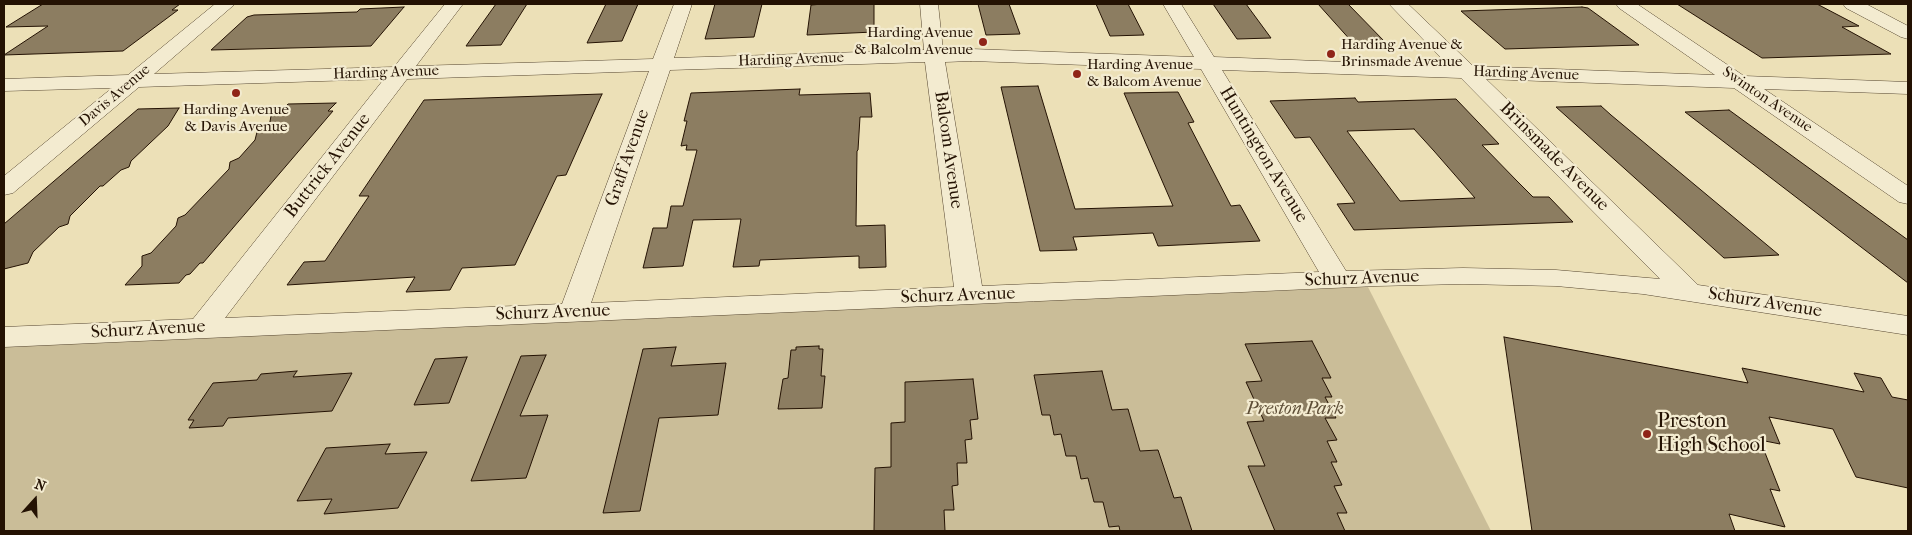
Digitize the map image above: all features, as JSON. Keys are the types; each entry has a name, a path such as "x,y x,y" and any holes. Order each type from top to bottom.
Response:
{"street":[{"name":"Davis Avenue","path":"4,188 226,4"},
{"name":"Buttrick Avenue","path":"202,328 454,4"},
{"name":"Graff Avenue","path":"573,312 683,4"},
{"name":"Balcom Avenue","path":"929,4 934,55 969,295"},
{"name":"Huntington Avenue","path":"1172,4 1338,280"},
{"name":"Brinsmade Avenue","path":"1398,4 1469,72 1688,291"},
{"name":"Swinton Avenue","path":"1625,4 1908,197"},
{"path":"1852,4 1908,33"},
{"name":"Harding Avenue","path":"4,85 934,55 984,55 1908,88"},
{"name":"Schurz Avenue","path":"4,337 1338,280 1507,277 1604,281 1688,291 1908,326"}],"green space":[{"name":"Preston Park","path":"1368,287 1491,531 4,531 4,345 6,343"}],"building":[{"path":"43,4 180,4 172,10 178,10 123,51 4,55 48,26 6,27"},
{"path":"496,4 527,4 501,45 466,46"},
{"path":"606,4 638,4 622,41 587,43"},
{"path":"715,4 762,4 754,37 705,39"},
{"path":"874,4 874,32 807,35 811,5"},
{"path":"978,4 1009,4 1020,34 986,35"},
{"path":"1096,4 1128,4 1144,35 1110,36"},
{"path":"1213,4 1246,4 1271,38 1237,39"},
{"path":"1318,4 1348,4 1385,42 1353,43"},
{"path":"1677,4 1817,4 1859,26 1842,27 1891,54 1762,58"},
{"path":"404,7 371,46 211,50 247,17 254,15 357,12 360,9"},
{"path":"1588,8 1639,45 1505,49 1461,11"},
{"path":"1038,86 1075,209 1173,206 1124,93 1178,92 1194,122 1188,123 1231,206 1240,205 1260,241 1158,246 1153,233 1073,237 1077,250 1040,251 1001,87"},
{"path":"800,89 799,95 870,93 872,117 860,117 857,151 856,226 885,225 886,267 859,268 859,256 760,260 759,266 733,267 741,219 693,220 683,266 643,268 653,228 667,228 671,206 683,206 697,150 686,150 687,145 681,146 687,121 684,121 691,93"},
{"path":"602,94 566,175 557,176 515,265 462,268 450,290 406,292 415,277 287,285 304,262 325,261 369,196 359,196 424,100"},
{"path":"1355,98 1358,102 1456,99 1499,144 1482,145 1533,197 1549,197 1573,222 1354,230 1337,204 1355,203 1310,137 1295,138 1270,101","holes":["1414,129 1475,198 1400,201 1347,131"]},
{"path":"336,103 328,111 333,111 203,263 200,263 179,283 125,285 142,266 142,256 151,253 176,226 178,218 185,215 229,169 230,162 239,158 255,140 257,132 269,127 271,116 281,112 288,104"},
{"path":"1601,106 1779,255 1724,258 1556,107"},
{"path":"179,108 168,126 131,161 129,167 121,170 103,186 100,186 70,216 68,224 59,227 33,252 28,263 4,269 4,224 138,109"},
{"path":"1729,110 1908,240 1908,283 1685,112"},
{"name":"Preston High School","path":"1504,337 1748,383 1742,368 1864,392 1854,373 1881,378 1892,397 1908,400 1908,488 1856,477 1833,429 1769,417 1780,444 1760,440 1780,491 1770,489 1785,527 1729,514 1735,531 1532,531"},
{"path":"1312,341 1331,378 1322,378 1332,397 1325,397 1336,418 1325,418 1337,440 1327,441 1337,462 1331,462 1342,485 1334,486 1347,513 1337,513 1345,531 1275,531 1248,466 1265,466 1247,422 1264,421 1246,382 1262,381 1245,344"},
{"path":"819,346 819,349 823,349 821,376 825,376 822,408 778,409 783,379 788,378 791,350 796,350 796,347"},
{"path":"676,347 671,366 726,363 718,415 659,418 640,511 603,513 643,349"},
{"path":"546,355 520,416 548,415 526,478 471,481 521,356"},
{"path":"467,357 449,403 414,405 435,359"},
{"path":"297,371 293,377 352,373 332,411 228,418 223,426 189,428 194,420 188,420 213,383 257,380 261,374"},
{"path":"1102,371 1112,410 1128,409 1140,451 1158,450 1174,498 1181,497 1192,531 1120,531 1119,526 1109,527 1103,502 1094,502 1088,478 1081,479 1076,456 1066,456 1061,434 1054,435 1050,415 1042,415 1034,375"},
{"path":"973,379 978,419 970,420 972,439 965,440 967,463 957,463 958,485 952,486 954,510 944,510 945,531 874,531 875,468 891,467 891,423 905,422 905,382"},
{"path":"390,444 385,454 427,452 398,508 324,514 332,499 297,501 326,448"}],"place":[{"name":"Harding Avenue & Balcolm Avenue","path":"983,42"},
{"name":"Harding Avenue & Brinsmade Avenue","path":"1331,54"},
{"name":"Harding Avenue & Balcom Avenue","path":"1077,74"},
{"name":"Harding Avenue & Davis Avenue","path":"236,93"},
{"name":"Preston High School","path":"1647,434"}]}
